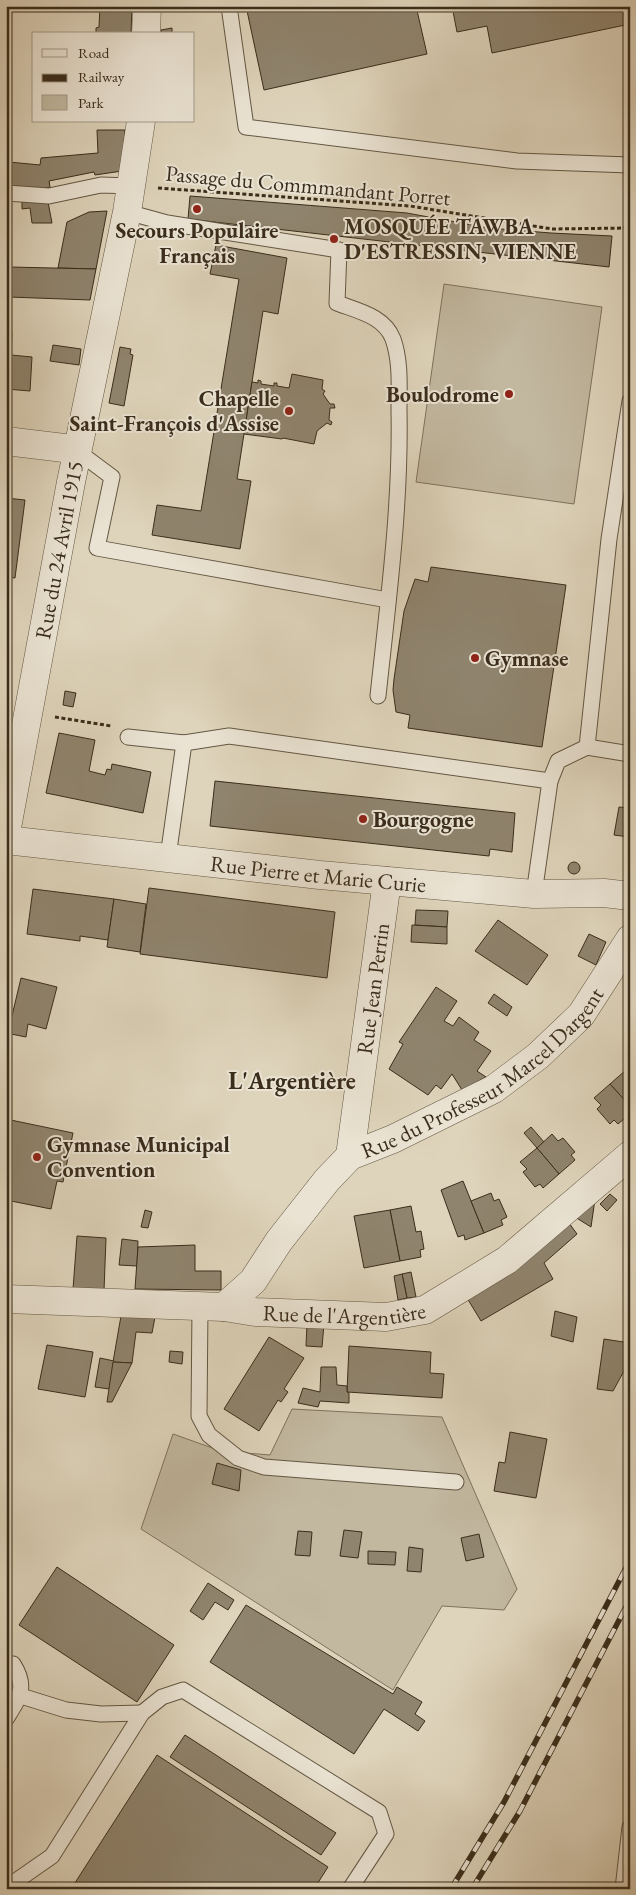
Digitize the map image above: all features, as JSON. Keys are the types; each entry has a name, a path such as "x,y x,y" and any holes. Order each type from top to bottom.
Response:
{"street":[{"path":"146,32 148,6"},
{"name":"Rue du 24 Avril 1915","path":"6,834 77,451 130,199 141,122"},
{"path":"6,441 77,451"},
{"name":"Rue Pierre et Marie Curie","path":"6,840 320,875 534,894 604,893 630,896"},
{"name":"Rue Jean Perrin","path":"350,1156 387,881"},
{"name":"Rue du Professeur Marcel Dargent","path":"212,1306 253,1281 279,1241 350,1156 394,1139 494,1089 538,1056 581,1016 630,939"},
{"name":"Rue de l'Argentière","path":"6,1299 212,1306 255,1312 386,1317 425,1310 507,1260 630,1154"}],"lane":[{"path":"229,6 246,127 517,161 630,166"},
{"path":"6,193 50,196 101,185 130,199 166,223 340,250 337,303 375,317 392,338 398,364 400,445 388,600 378,696"},
{"path":"587,747 609,539 630,401"},
{"path":"77,451 112,477 97,548 388,600"},
{"path":"128,737 184,743 229,736 550,781"},
{"path":"168,857 184,743"},
{"path":"534,894 550,781 558,761 587,747 630,754"},
{"path":"212,1306 199,1416 209,1435 238,1458 264,1466 456,1482"},
{"path":"6,1664 13,1664 21,1676 20,1696 6,1719"},
{"path":"6,1888 52,1856 142,1713 162,1697 183,1690 379,1812 386,1834 350,1889"},
{"path":"20,1696 66,1710 101,1714 142,1713"},
{"path":"623,1889 630,1827"}],"path":[{"name":"Passage du Commmandant Porret","path":"130,199 410,206 552,229 630,228"},
{"path":"29,713 114,727 128,737"}],"green space":[{"name":"Boulodrome","path":"444,284 602,307 574,504 416,482"},
{"path":"292,1409 442,1417 517,1589 504,1610 442,1606 393,1690 141,1529 173,1434 221,1451 270,1455"}],"building":[{"path":"100,6 132,6 131,32 96,32 96,28 99,27"},
{"path":"246,6 416,6 427,54 264,90"},
{"path":"452,6 630,6 630,24 492,53 487,26 457,32"},
{"path":"172,28 172,32 161,32 161,30"},
{"path":"97,130 125,130 122,171 95,175 94,172 49,181 50,187 39,190 7,186 6,151 9,152 9,162 40,165 41,158 98,153"},
{"path":"190,196 407,213 488,228 612,236 609,267 188,219"},
{"path":"22,200 48,202 52,223 32,223 30,208 22,209"},
{"path":"107,211 96,269 58,268 67,222 89,212"},
{"path":"144,229 151,230 149,239 142,237"},
{"path":"216,245 287,258 278,314 263,311 237,479 251,481 240,549 152,535 157,505 201,511 239,279 210,274"},
{"path":"6,267 10,267 9,297 6,297"},
{"path":"10,267 96,269 90,300 9,297"},
{"path":"6,332 12,333 11,355 32,357 30,391 6,389"},
{"path":"53,345 81,349 79,365 50,361"},
{"path":"120,347 131,349 130,354 133,355 124,406 109,403"},
{"name":"Chapelle Saint-François d'Assise","path":"292,374 323,380 322,389 325,391 323,394 330,404 334,404 335,408 330,408 329,420 332,422 331,425 327,423 317,431 314,444 283,438 244,434 252,382 258,383 258,380 261,381 261,384 274,386 274,383 277,383 277,386 289,388"},
{"path":"6,498 25,500 15,578 6,577"},
{"name":"Gymnase","path":"431,567 566,585 542,747 408,728 410,715 396,712 393,690 404,611 415,579 428,582"},
{"path":"65,691 76,693 73,707 63,705"},
{"path":"630,713 630,750 625,749"},
{"path":"59,733 95,740 89,771 105,775 107,769 111,770 112,764 151,772 143,813 46,793"},
{"name":"Bourgogne","path":"215,781 515,813 512,852 490,849 489,856 210,826"},
{"path":"619,807 630,808 629,837 614,835"},
{"path":"572,862 576,862 580,868 576,874 572,874 568,870 568,866"},
{"path":"149,888 335,912 327,978 140,954"},
{"path":"33,889 114,899 108,940 80,936 80,941 27,934"},
{"path":"114,899 146,904 140,952 107,947"},
{"path":"416,910 448,911 447,927 415,925"},
{"path":"498,920 548,955 527,985 475,951"},
{"path":"412,925 447,927 447,944 411,942"},
{"path":"589,934 606,942 596,965 578,956"},
{"path":"21,978 57,987 46,1029 28,1024 26,1037 6,1033 6,1019 11,1020"},
{"path":"436,987 457,1001 444,1021 453,1026 459,1017 479,1032 474,1040 491,1051 477,1071 486,1077 462,1090 452,1074 441,1089 436,1085 428,1095 389,1069 403,1044 399,1042"},
{"path":"494,994 512,1007 507,1016 488,1003"},
{"path":"626,1070 630,1074 630,1106 610,1084"},
{"path":"610,1084 630,1106 630,1114 618,1124 614,1120 610,1124 597,1109 601,1105 594,1098"},
{"name":"Gymnase Municipal Convention","path":"6,1119 73,1133 63,1182 57,1181 51,1209 6,1200"},
{"path":"531,1127 544,1142 537,1148 524,1133"},
{"path":"552,1134 558,1141 563,1138 575,1152 571,1155 575,1160 559,1174 537,1148"},
{"path":"537,1148 559,1174 543,1188 540,1184 535,1187 523,1172 527,1169 520,1162"},
{"path":"463,1181 484,1233 465,1240 464,1235 458,1237 441,1190"},
{"path":"491,1193 494,1201 499,1199 507,1217 501,1220 503,1225 484,1233 471,1201"},
{"path":"610,1194 617,1200 607,1211 600,1204"},
{"path":"595,1199 591,1227 575,1217"},
{"path":"411,1206 416,1232 421,1231 424,1249 420,1250 421,1257 400,1261 390,1210"},
{"path":"145,1210 152,1212 148,1228 141,1227"},
{"path":"390,1210 400,1261 364,1268 354,1216"},
{"path":"569,1223 577,1234 544,1263 553,1279 481,1321 467,1298"},
{"path":"77,1236 106,1238 104,1291 73,1289"},
{"path":"122,1239 138,1241 137,1266 119,1265"},
{"path":"195,1245 195,1271 221,1271 221,1290 135,1289 138,1247"},
{"path":"411,1272 416,1297 407,1298 402,1274"},
{"path":"402,1274 407,1298 398,1300 394,1276"},
{"path":"555,1311 577,1317 573,1342 551,1336"},
{"path":"6,1312 8,1312 7,1341 6,1341"},
{"path":"121,1316 155,1317 152,1333 136,1332 132,1363 113,1362"},
{"path":"307,1323 324,1324 322,1347 306,1346"},
{"path":"269,1337 304,1358 284,1389 288,1392 281,1402 278,1400 259,1431 224,1409"},
{"path":"604,1339 630,1343 630,1360 613,1391 597,1389"},
{"path":"47,1345 93,1352 85,1397 38,1389"},
{"path":"349,1346 431,1352 430,1373 444,1374 442,1398 347,1392"},
{"path":"170,1351 183,1352 182,1364 169,1362"},
{"path":"100,1358 114,1361 109,1389 95,1387"},
{"path":"113,1362 132,1363 112,1402 107,1402"},
{"path":"321,1367 336,1367 337,1385 347,1386 349,1403 320,1401 318,1407 298,1403 303,1388 320,1392"},
{"path":"510,1432 547,1439 536,1498 494,1491 499,1462 505,1463"},
{"path":"217,1463 241,1470 239,1491 212,1484"},
{"path":"344,1530 362,1532 358,1558 340,1556"},
{"path":"298,1531 312,1532 310,1556 295,1555"},
{"path":"479,1534 484,1557 466,1561 461,1538"},
{"path":"409,1547 423,1549 421,1572 407,1571"},
{"path":"368,1551 396,1552 395,1565 368,1564"},
{"path":"57,1567 174,1645 137,1702 19,1625"},
{"path":"208,1583 234,1600 228,1610 215,1602 203,1620 190,1611"},
{"path":"246,1605 393,1694 397,1687 422,1702 415,1714 425,1721 418,1731 384,1709 354,1754 210,1662"},
{"path":"185,1735 336,1833 321,1855 170,1757"},
{"path":"157,1755 328,1867 314,1889 71,1889"}],"railway":[{"path":"451,1889 504,1802 630,1560"},
{"path":"472,1889 520,1811 630,1599"}],"place":[{"name":"Secours Populaire Français","path":"197,209"},
{"name":"MOSQUÉE TAWBA D'ESTRESSIN, VIENNE","path":"334,239"},
{"name":"Boulodrome","path":"509,394"},
{"name":"Chapelle Saint-François d'Assise","path":"289,411"},
{"name":"Gymnase","path":"475,658"},
{"name":"Bourgogne","path":"363,819"},
{"name":"Gymnase Municipal Convention","path":"37,1157"}],"district":[{"name":"L'Argentière","path":"292,1081"}]}
